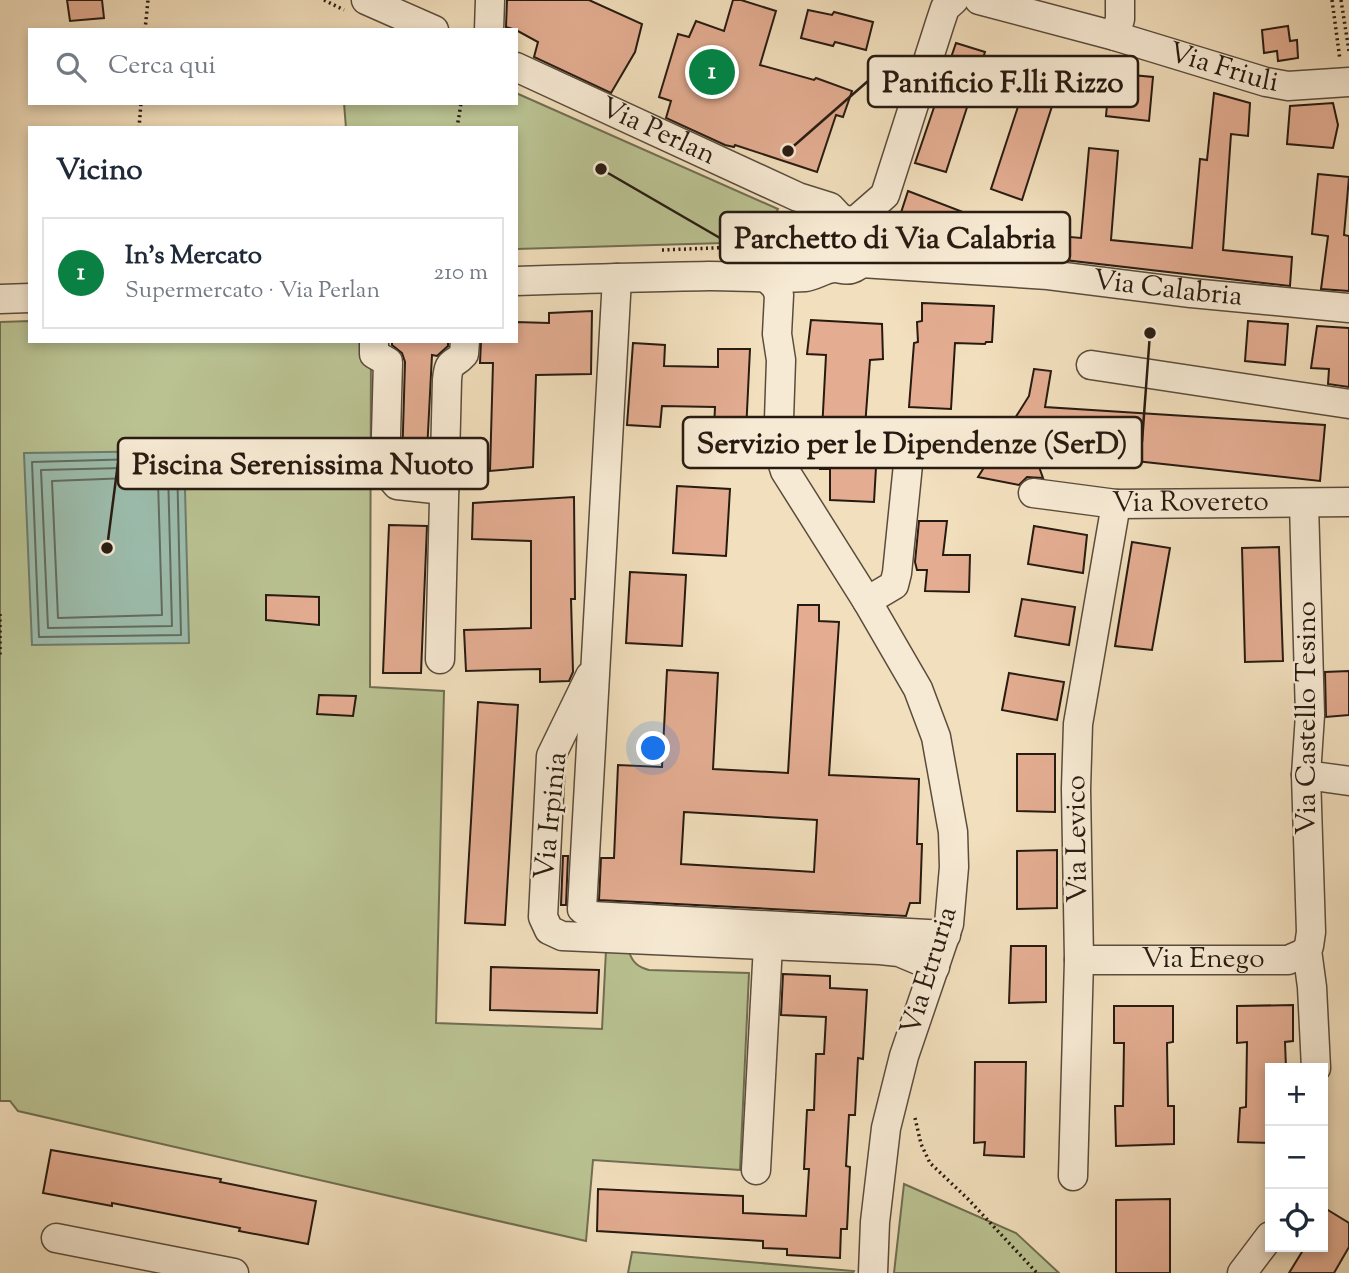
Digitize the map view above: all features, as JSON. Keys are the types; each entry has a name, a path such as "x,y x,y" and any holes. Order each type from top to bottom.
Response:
{"street":[{"path":"366,0 429,28"},
{"path":"489,28 490,0"},
{"name":"Via Friuli","path":"979,0 1115,36 1266,82 1288,86 1345,74"},
{"path":"1115,36 1120,19 1120,0"},
{"path":"839,243 885,195 940,23 950,1"},
{"name":"Via Perlan","path":"518,68 790,202 830,207 839,243"},
{"name":"Via Calabria","path":"657,264 766,276 806,277 839,243"},
{"name":"Via Calabria","path":"518,281 617,278 657,264 784,260 839,243 1048,275 1191,293 1349,308"},
{"name":"Via Etruria","path":"766,276 779,295 777,334 781,360 777,432 778,449 785,471 867,601 918,689 936,737 953,832 953,890 946,935 904,1056 886,1128 873,1273"},
{"name":"Via Etruria","path":"781,360 788,336 793,295 806,277"},
{"name":"Via Irpinia","path":"617,278 596,664 551,757 543,917 550,930 562,936 723,932 768,945 899,952 935,967"},
{"path":"0,299 28,298"},
{"path":"374,343 374,354 388,362 385,471 397,485 444,490"},
{"path":"440,659 448,370 452,361 464,354 465,343"},
{"path":"1091,365 1349,404"},
{"path":"867,601 894,585 911,435"},
{"name":"Via Rovereto","path":"1033,493 1116,504 1349,502"},
{"name":"Via Levico","path":"1073,1176 1079,960 1076,789 1078,724 1116,504"},
{"name":"Via Castello Tesino","path":"1304,504 1310,715 1306,775 1309,941 1316,1063"},
{"path":"596,664 582,909 592,916 723,932 946,935"},
{"path":"1306,775 1349,781"},
{"path":"548,802 588,804"},
{"name":"Via Enego","path":"1079,960 1267,961 1295,958 1309,941"},
{"path":"757,1170 768,945"},
{"path":"56,1238 234,1273"},
{"path":"1242,1273 1265,1243"}],"path":[{"path":"145,28 148,0"},
{"path":"1332,0 1345,74"},
{"path":"1341,0 1349,51"},
{"path":"139,126 141,105"},
{"path":"457,126 461,105"},
{"path":"657,264 763,246 790,202"},
{"path":"0,614 0,656"}],"green space":[{"path":"518,94 778,209 759,242 518,249 518,126 346,126 344,105 518,105"},
{"path":"792,212 805,221 803,236 795,245 768,253"},
{"path":"28,321 28,343 371,343 370,687 444,691 436,1023 602,1029 606,950 629,952 636,964 649,970 749,973 740,1170 593,1160 586,1241 18,1111 10,1101 0,1101 0,322"},
{"path":"904,1184 1016,1233 1059,1273 894,1273"},
{"path":"632,1252 854,1271 628,1273"}],"water":[{"path":"184,451 189,643 32,645 24,453"}],"building":[{"path":"67,0 102,0 104,18 70,21"},
{"path":"507,0 589,0 642,24 635,52 611,93 534,57 538,42 518,31 518,28 506,27"},
{"path":"733,0 776,11 760,65 814,80 816,78 852,91 843,117 836,115 817,172 735,145 725,145 666,118 671,101 659,97 678,34 689,37 696,21 724,31"},
{"path":"808,10 832,15 834,12 873,22 866,50 835,42 833,46 801,38"},
{"path":"1288,26 1290,41 1297,40 1298,58 1278,61 1277,51 1264,53 1262,30"},
{"path":"956,43 985,52 946,172 915,163"},
{"path":"1031,67 1061,78 1022,200 991,189"},
{"path":"1110,73 1153,77 1149,121 1106,116"},
{"path":"1214,93 1250,103 1248,136 1231,134 1223,250 1292,257 1290,286 1056,259 1059,236 1081,238 1089,148 1118,151 1111,240 1192,248 1200,159 1207,160"},
{"path":"1333,103 1338,125 1333,148 1287,144 1290,106"},
{"path":"1318,174 1349,177 1344,235 1349,236 1349,291 1321,289 1328,236 1312,234"},
{"path":"908,191 976,217 964,245 898,222"},
{"path":"922,303 994,306 992,342 955,343 951,409 909,407 914,343 918,342 917,322 922,321"},
{"path":"592,311 591,374 536,375 533,467 490,471 493,363 480,363 481,343 518,343 518,322 549,323 549,313"},
{"path":"811,320 882,324 883,359 870,360 862,467 876,467 874,502 830,500 830,469 820,469 826,355 807,354"},
{"path":"1248,321 1288,324 1285,365 1245,361"},
{"path":"1317,326 1349,328 1349,387 1328,384 1329,369 1311,368"},
{"path":"448,343 437,356 432,355 426,471 405,469 402,465 405,362 402,353 392,345"},
{"path":"633,343 665,345 664,366 718,367 718,349 750,349 746,432 714,429 715,407 662,406 660,427 627,425"},
{"path":"1034,369 1051,371 1045,407 1325,425 1320,481 1033,450 1043,478 1027,477 1019,485 978,477 1029,396"},
{"path":"677,486 730,489 726,556 673,553"},
{"path":"574,497 575,599 571,599 573,672 569,681 540,682 540,669 466,671 464,630 531,628 531,541 472,539 473,503"},
{"path":"919,521 947,521 943,555 970,555 969,592 925,591 927,570 917,570 915,562"},
{"path":"389,525 427,526 421,673 383,673"},
{"path":"1034,526 1087,535 1083,573 1028,564"},
{"path":"1132,542 1170,548 1152,650 1115,646"},
{"path":"1279,547 1283,661 1245,662 1242,548"},
{"path":"630,572 686,575 682,646 626,643"},
{"path":"266,595 319,597 319,625 266,620"},
{"path":"1022,599 1075,607 1069,645 1015,636"},
{"path":"798,605 819,605 819,621 839,622 829,775 919,779 917,844 922,844 920,903 910,903 906,916 599,900 601,858 614,858 618,765 662,767 667,670 718,673 713,769 788,773","holes":["684,812 817,820 814,872 681,864"]},
{"path":"1349,671 1349,715 1326,717 1325,672"},
{"path":"1009,673 1064,682 1057,720 1002,710"},
{"path":"319,695 356,696 353,716 317,714"},
{"path":"478,702 518,705 505,925 465,923"},
{"path":"1017,754 1055,754 1055,812 1017,811"},
{"path":"1057,850 1057,908 1017,909 1017,851"},
{"path":"563,856 568,856 566,905 561,905"},
{"path":"1011,946 1046,946 1046,1002 1009,1003"},
{"path":"491,967 599,970 597,1013 490,1010"},
{"path":"783,974 830,976 830,988 867,990 863,1059 858,1058 855,1115 849,1115 846,1166 850,1167 847,1229 841,1229 840,1258 787,1255 787,1249 763,1248 763,1241 597,1231 598,1189 743,1196 743,1213 806,1216 809,1169 804,1169 807,1110 814,1110 816,1054 824,1054 826,1017 781,1015"},
{"path":"1293,1005 1293,1041 1285,1042 1286,1063 1265,1063 1265,1143 1238,1142 1240,1108 1246,1107 1247,1042 1237,1043 1237,1006"},
{"path":"1114,1006 1173,1006 1173,1042 1167,1043 1168,1106 1174,1106 1174,1144 1116,1146 1115,1106 1123,1106 1124,1043 1114,1043"},
{"path":"975,1062 1026,1062 1024,1157 984,1155 985,1142 974,1143"},
{"path":"51,1150 221,1179 220,1182 316,1201 308,1244 112,1203 112,1206 43,1193"},
{"path":"1170,1199 1170,1273 1116,1273 1116,1200"},
{"path":"1328,1210 1349,1223 1349,1247 1334,1273 1289,1273 1302,1252 1328,1252"}],"place":[{"name":"In's Mercato","path":"712,72"},
{"name":"Panificio F.lli Rizzo","path":"788,151"},
{"name":"Parchetto di Via Calabria","path":"601,169"},
{"name":"Servizio per le Dipendenze (SerD)","path":"1150,333"},
{"name":"Piscina Serenissima Nuoto","path":"107,548"}]}
